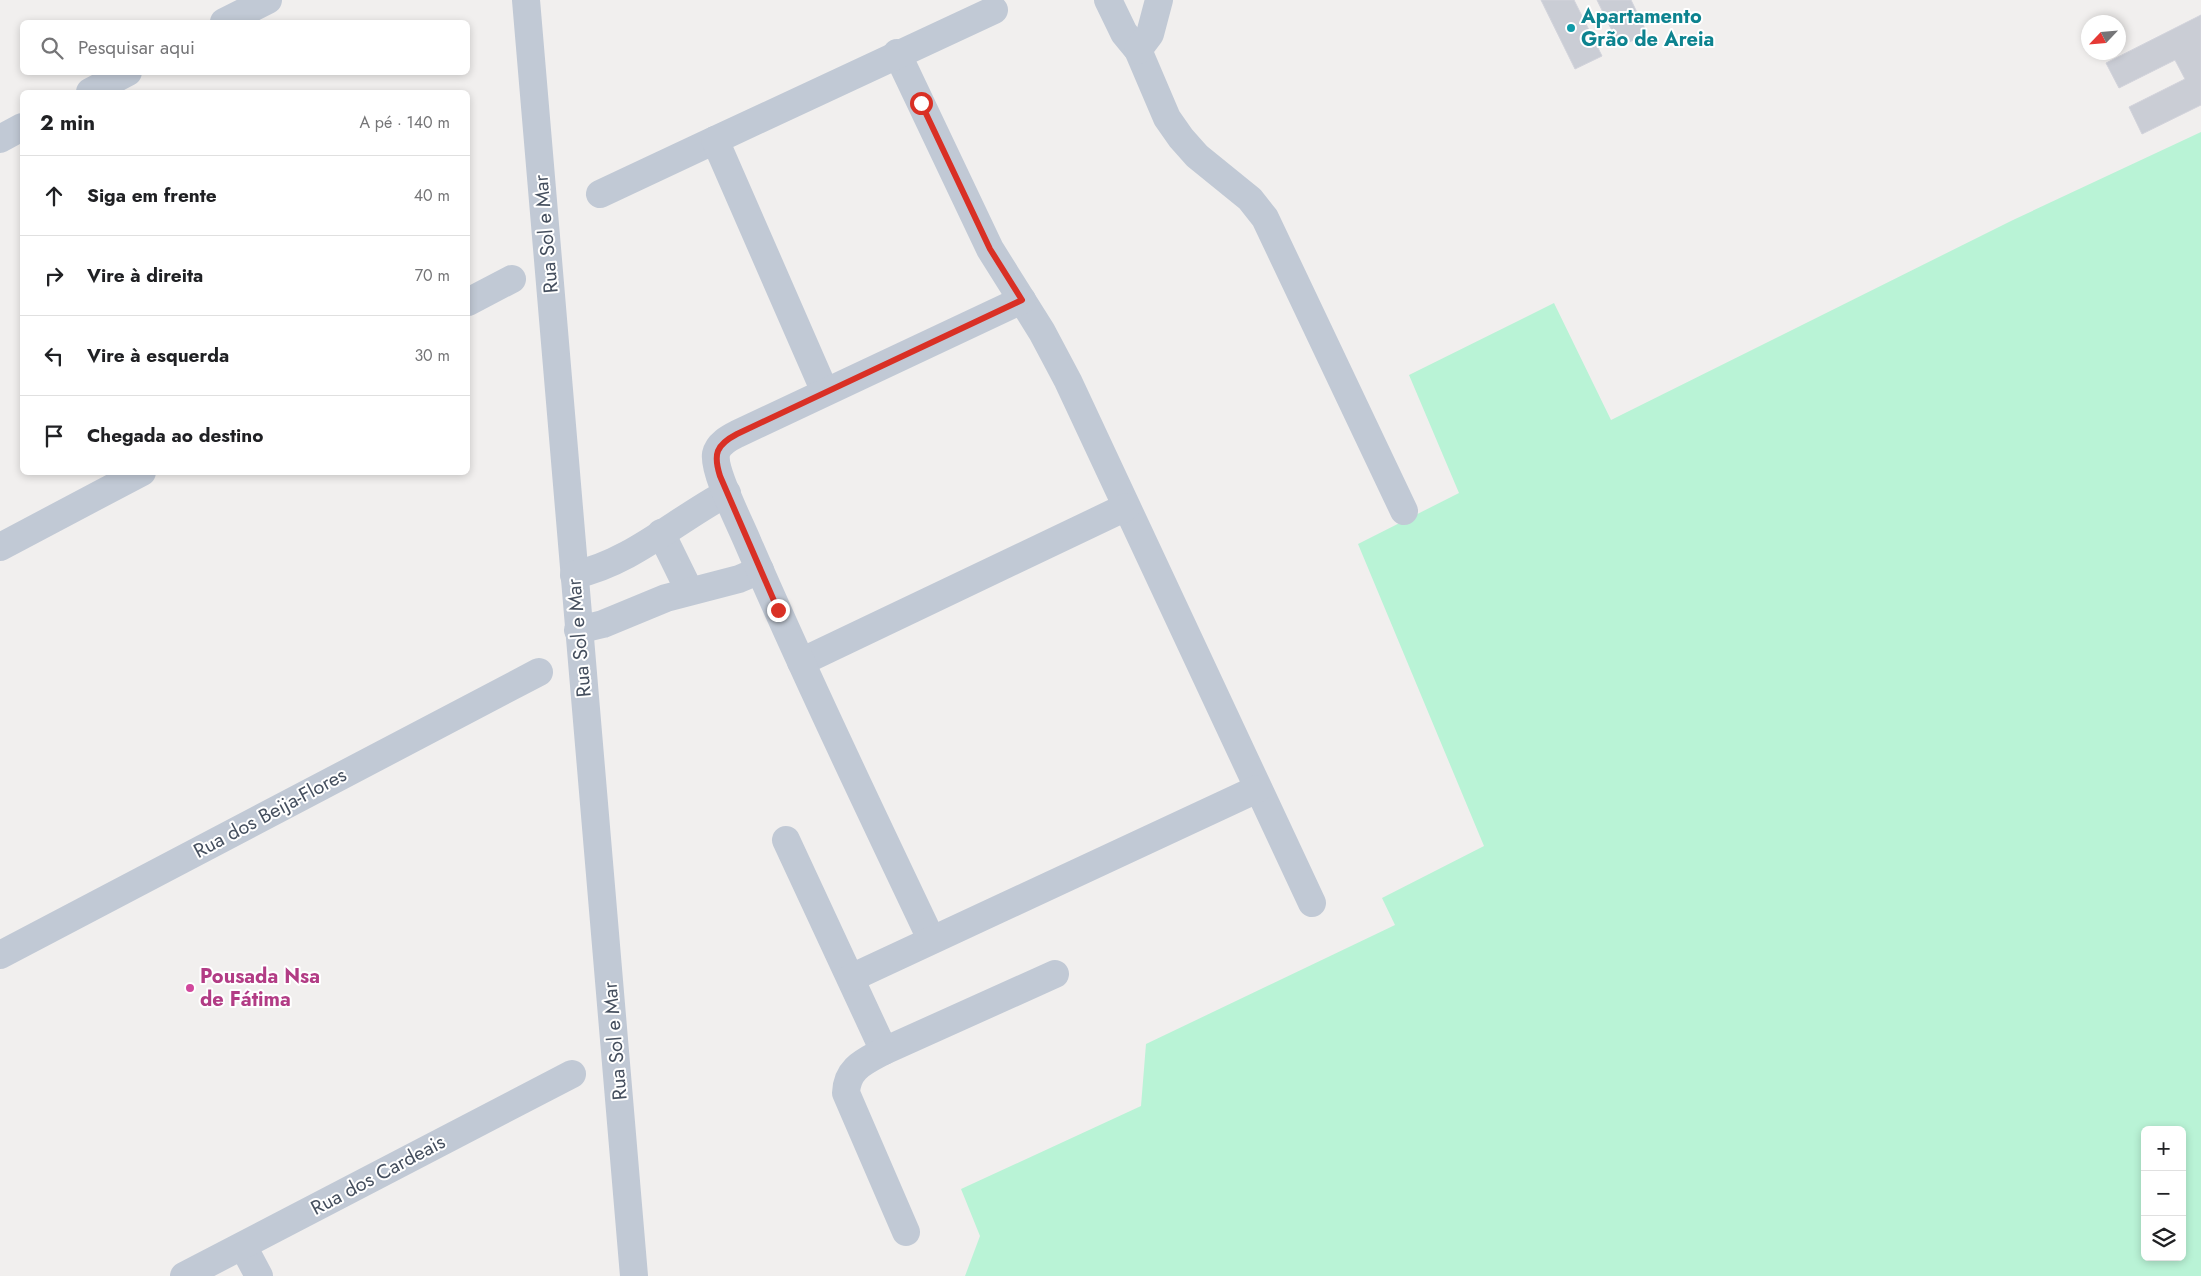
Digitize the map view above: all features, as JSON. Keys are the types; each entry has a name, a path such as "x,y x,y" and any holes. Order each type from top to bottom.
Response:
{"street":[{"path":"228,20 268,0"},
{"name":"Rua Sol e Mar","path":"526,0 634,1276"},
{"path":"1108,0 1124,32 1138,50 1167,118 1181,138 1197,156 1250,199 1265,218 1404,511"},
{"path":"1138,50 1150,34 1159,0"},
{"path":"600,194 897,53 994,10"},
{"path":"897,53 990,249 1022,300 1068,381 1257,789 1312,903"},
{"path":"94,90 122,75"},
{"path":"0,139 20,128"},
{"path":"715,140 825,392"},
{"path":"470,301 512,279"},
{"path":"932,939 801,662 727,493 717,465 716,455 723,444 737,434 1022,300"},
{"path":"0,547 136,475"},
{"path":"574,575 602,567 727,493"},
{"path":"801,662 1126,507"},
{"path":"662,533 689,590"},
{"path":"578,630 603,624 689,590 710,588 740,579 760,570"},
{"name":"Rua dos Beija-Flores","path":"0,955 539,672"},
{"path":"851,978 1257,789"},
{"path":"786,840 884,1051"},
{"path":"906,1232 846,1093 848,1078 855,1068 884,1051 1055,974"},
{"name":"Rua dos Cardeais","path":"184,1276 572,1074"},
{"path":"243,1246 258,1276"}],"green space":[{"path":"2201,132 2201,1276 965,1276 980,1236 961,1189 1141,1106 1146,1044 1395,925 1382,898 1484,846 1358,544 1459,493 1409,375 1554,303 1611,420 2013,220"}],"building":[{"name":"Apartamento Grão de Areia","path":"1541,0 1574,0 1602,56 1575,69"},
{"name":"Apartamento Grão de Areia","path":"1597,0 1631,0 1647,33 1620,47"},
{"path":"2201,15 2201,105 2142,134 2129,107 2185,79 2175,60 2119,88 2106,63 2112,60 2126,60 2126,53"}],"place":[{"name":"Apartamento Grão de Areia","path":"1571,28"},
{"name":"Pousada Nsa de Fátima","path":"190,988"}],"route":[{"path":"778,610 720,476 716,455 718,448 737,434 1022,300 990,249 972,214 921,103"}]}
